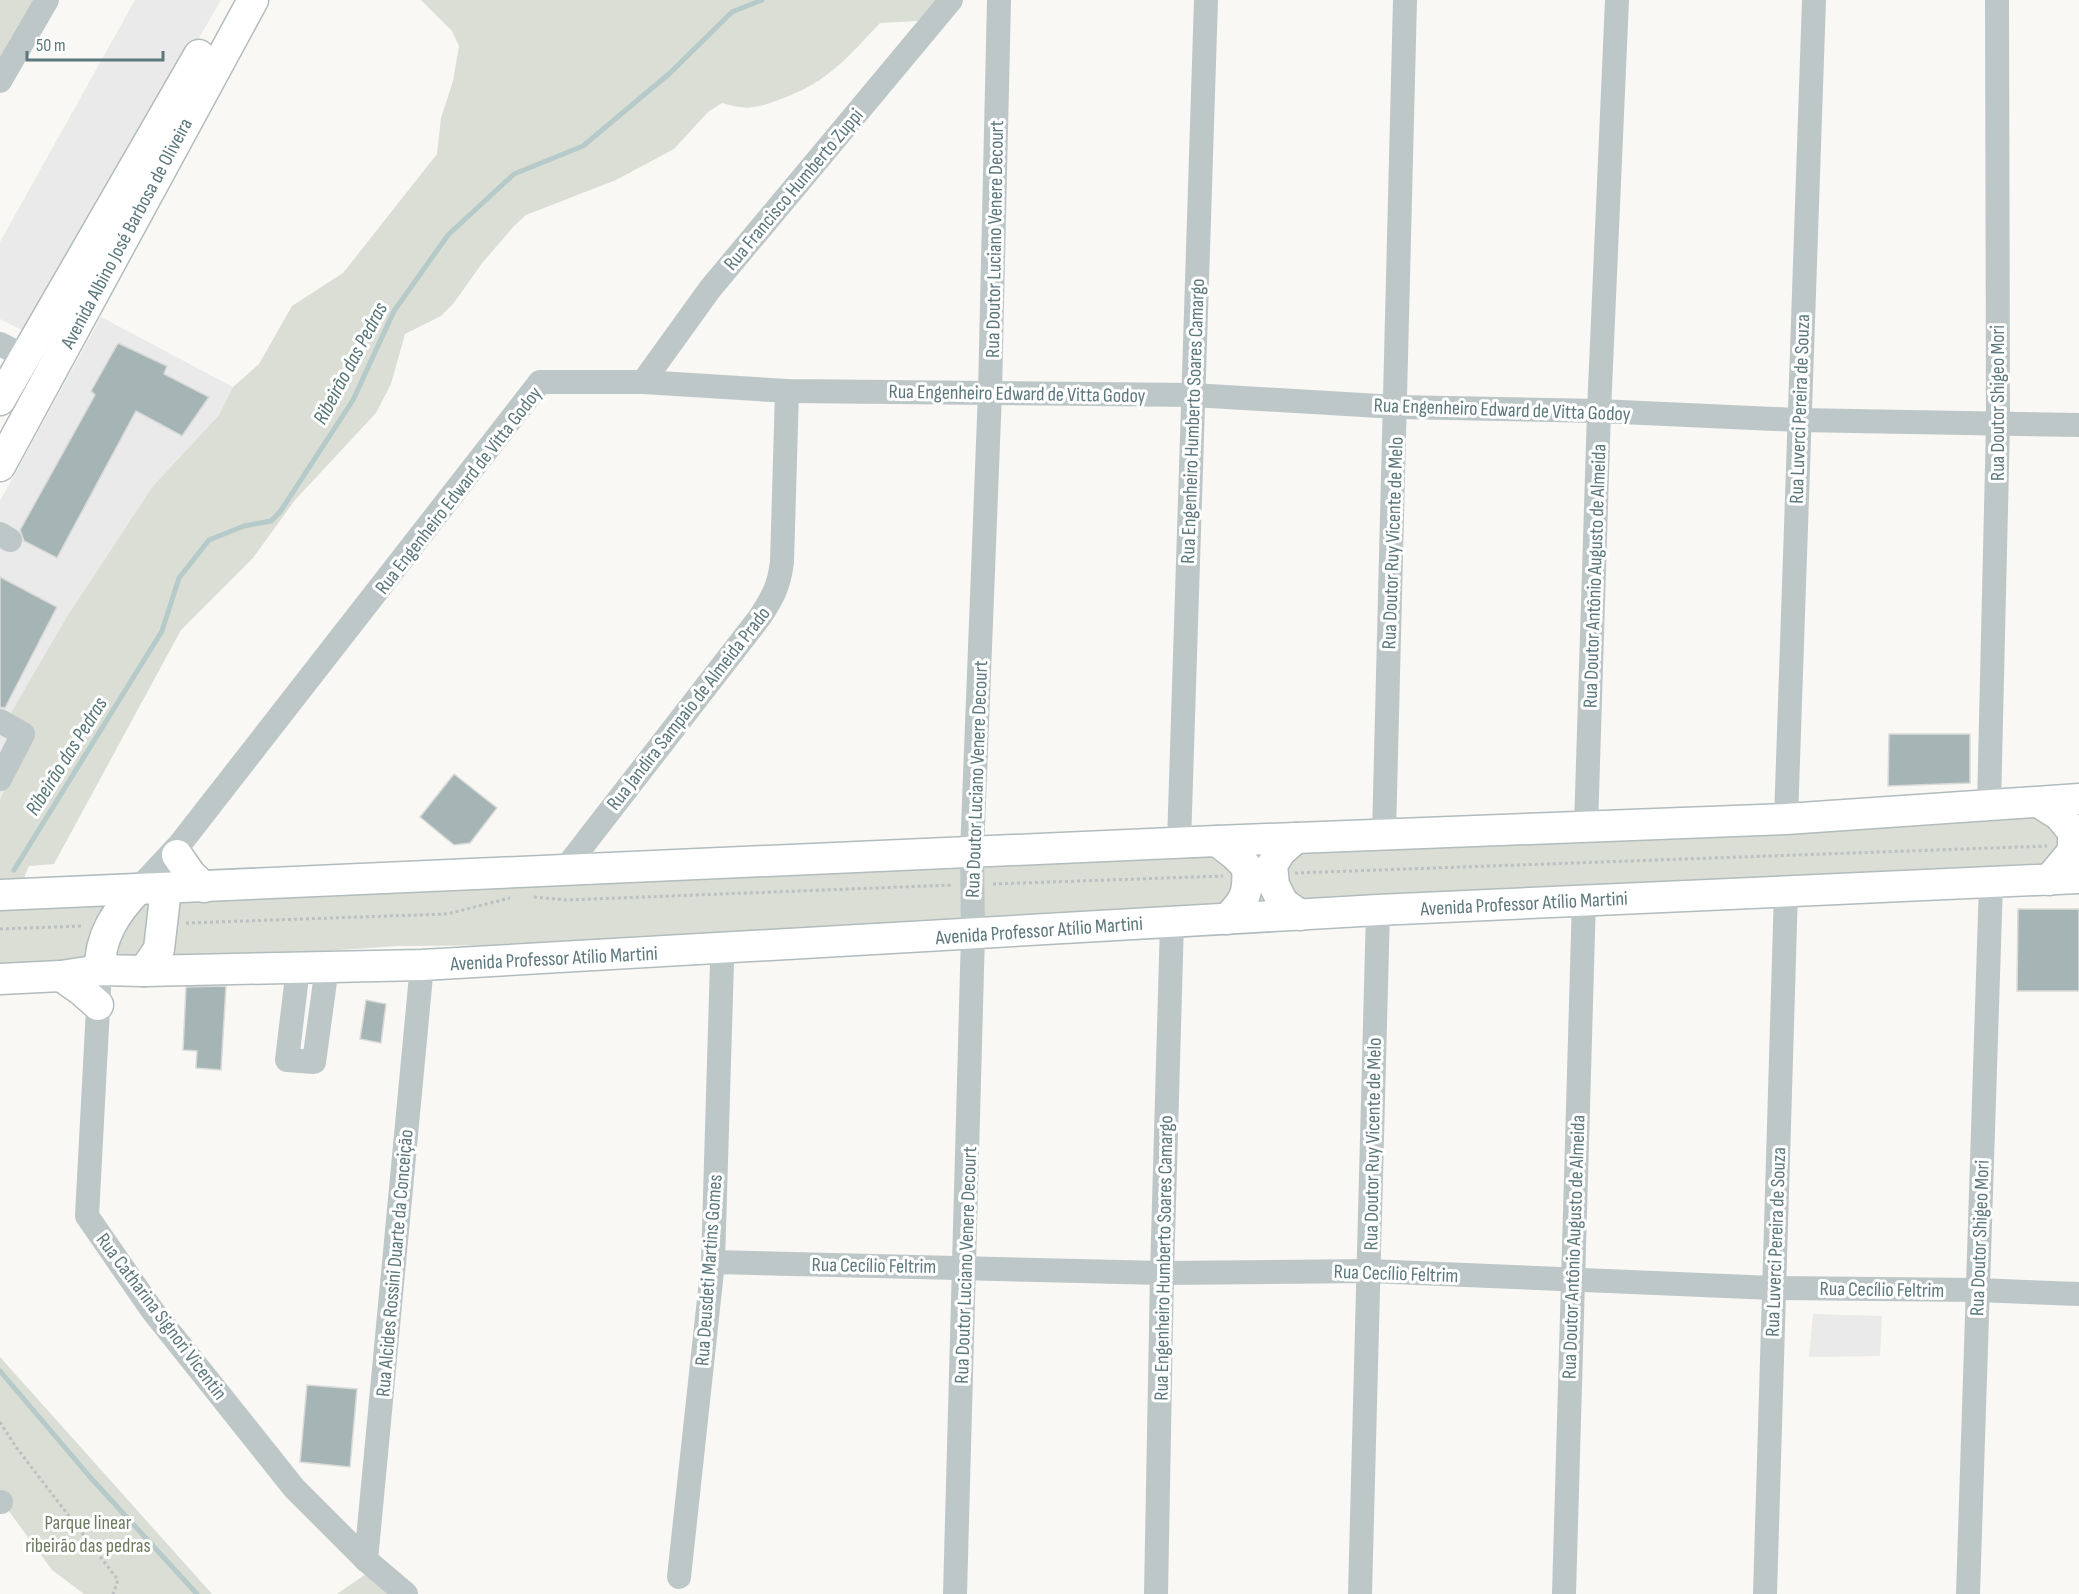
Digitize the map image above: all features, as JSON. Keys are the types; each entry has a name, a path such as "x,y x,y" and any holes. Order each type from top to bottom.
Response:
{"main road":[{"name":"Avenida Albino José Barbosa de Oliveira","path":"0,400 12,351 231,0"},
{"name":"Avenida Albino José Barbosa de Oliveira","path":"0,466 253,0"},
{"path":"0,895 1216,841 1786,819 2079,799"},
{"path":"2040,803 2060,815 2073,832 2073,851 2049,879"},
{"path":"1227,919 1242,904 1248,884 1272,865 1281,851 1296,838"},
{"path":"1216,841 1247,867 1274,885 1283,903 1300,915"},
{"path":"178,849 191,875 204,887"},
{"name":"Avenida Professor Atílio Martini","path":"0,979 61,976 100,970 422,965 1584,899 2079,878"},
{"path":"144,971 159,949 162,924 152,889"},
{"path":"100,970 100,955 109,926 124,903 152,889"},
{"path":"61,976 98,1005"}],"street":[{"path":"0,81 47,0"},
{"name":"Rua Francisco Humberto Zuppi","path":"643,382 710,289 951,0"},
{"name":"Rua Doutor Luciano Venere Decourt","path":"955,1594 973,934 972,852 990,393 999,0"},
{"name":"Rua Engenheiro Humberto Soares Camargo","path":"1179,843 1206,0"},
{"name":"Rua Doutor Ruy Vicente de Melo","path":"1384,834 1405,0"},
{"name":"Rua Doutor Antônio Augusto de Almeida","path":"1586,827 1599,411 1617,0"},
{"name":"Rua Luverci Pereira de Souza","path":"1786,819 1814,0"},
{"name":"Rua Doutor Shigeo Mori","path":"1989,805 1998,424 1997,0"},
{"name":"Rua Engenheiro Edward de Vitta Godoy","path":"152,889 178,849 540,382 643,382 787,391 1193,395 1396,407 1599,411 1798,420 2079,425"},
{"name":"Rua Jandira Sampaio de Almeida Prado","path":"564,870 773,598 780,581 782,562 787,391"},
{"path":"0,721 23,734 0,779"},
{"name":"Rua Doutor Shigeo Mori","path":"1968,1594 1991,883"},
{"name":"Rua Luverci Pereira de Souza","path":"1765,1594 1786,891"},
{"name":"Rua Doutor Antônio Augusto de Almeida","path":"1564,1594 1584,899"},
{"name":"Rua Doutor Ruy Vicente de Melo","path":"1360,1594 1378,910"},
{"name":"Rua Engenheiro Humberto Soares Camargo","path":"1156,1594 1172,922"},
{"name":"Rua Deusdeti Martins Gomes","path":"679,1577 713,1262 722,962"},
{"name":"Rua Alcides Rossini Duarte da Conceição","path":"366,1560 422,965"},
{"name":"Rua Catharina Signori Vicentin","path":"100,970 87,1216 152,1310 294,1488 366,1560 406,1594"},
{"name":"Rua Cecílio Feltrim","path":"713,1262 1162,1273 1369,1271 1773,1288 1977,1290 2079,1294"}],"path":[{"path":"531,897 566,900 2073,845"},
{"path":"162,924 447,915 519,896"},
{"path":"0,929 109,926"},
{"path":"0,1422 16,1447 118,1580 113,1594"}],"shaded area":[{"path":"135,0 221,0 28,333 0,319 0,242"},
{"path":"101,317 233,387 219,415 153,486 68,615 33,735 0,799 0,501"},
{"path":"1813,1314 1882,1316 1880,1356 1809,1357"}],"green space":[{"path":"0,0 44,0 0,77"},
{"path":"421,0 937,0 918,21 880,23 836,68 812,85 781,99 758,106 746,108 722,103 708,112 674,149 616,180 526,215 514,226 441,316 405,334 391,384 376,413 295,500 253,558 181,630 54,864 29,866 21,885 0,886 0,799 33,735 8,718 68,615 153,486 219,415 233,387 259,364 292,306 343,273 437,154 441,118 453,81 459,46 452,31"},
{"path":"2079,802 2079,873 561,945 397,946 0,974 0,898"},
{"name":"Parque linear ribeirão das pedras","path":"0,1357 212,1594 84,1594 52,1570 0,1499"},
{"path":"369,1572 394,1594 337,1594"}],"building":[{"path":"118,343 167,366 164,374 209,397 182,436 136,411 57,558 24,541 20,530 95,395 91,391"},
{"path":"0,577 57,607 5,708 0,707"},
{"path":"1889,734 1970,734 1970,783 1888,786"},
{"path":"454,774 497,808 470,843 454,845 420,817"},
{"path":"2018,909 2079,909 2079,991 2017,991"},
{"path":"226,986 221,1070 196,1068 197,1051 183,1050 186,987"},
{"path":"366,1000 386,1004 381,1043 360,1039"},
{"path":"307,1385 357,1389 350,1467 300,1462"}],"waterway":[{"name":"Ribeirão das Pedras","path":"14,870 162,631 179,578 209,540 244,526 271,521 280,512 353,400 394,311 448,235 514,174 583,146 670,73 732,12 762,0"},
{"path":"0,1371 90,1477 197,1594"}]}
